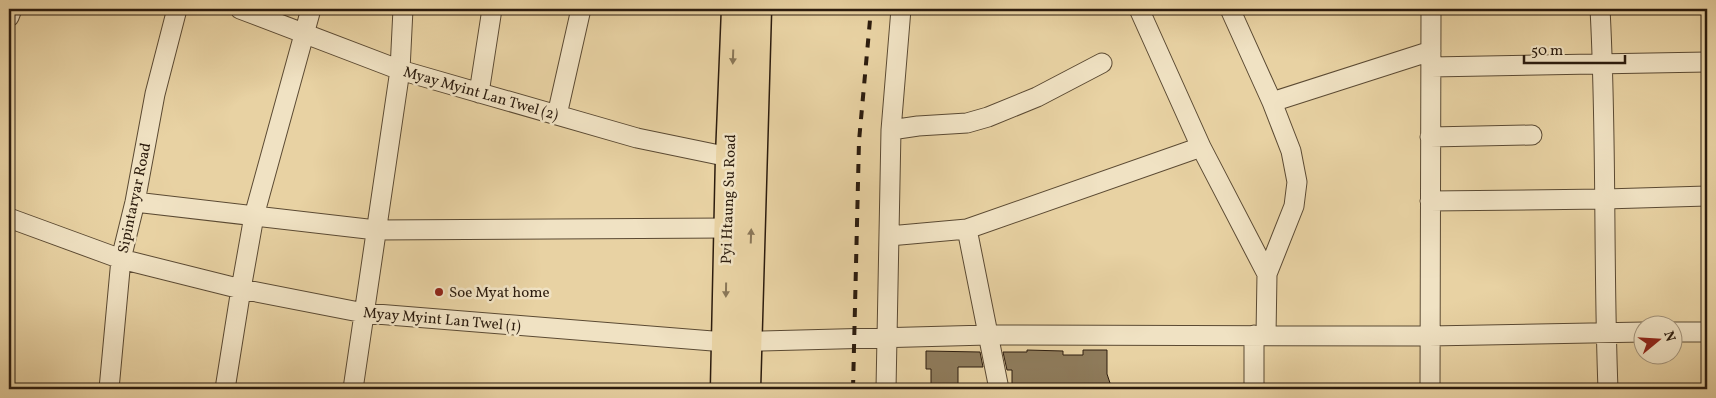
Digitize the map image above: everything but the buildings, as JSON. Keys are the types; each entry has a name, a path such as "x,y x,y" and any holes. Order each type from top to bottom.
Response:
{"highway":[{"name":"Pyi Htaung Su Road","path":"734,9 743,116 729,157 727,228 736,342 747,389"},
{"name":"Pyi Htaung Su Road","path":"724,389 736,342 743,116 758,9"}],"street":[{"path":"9,17 12,9"},
{"name":"Sipintaryar Road","path":"109,389 121,259 135,202 155,94 176,9"},
{"name":"Myay Myint Lan Twel (2)","path":"240,9 400,70 637,138 729,157"},
{"path":"225,389 254,216 311,9"},
{"path":"353,389 400,70 403,9"},
{"path":"479,93 492,9"},
{"path":"557,115 581,9"},
{"path":"886,389 891,130 901,9"},
{"path":"1139,9 1201,147 1268,274"},
{"path":"1230,9 1272,102 1290,151 1297,182 1294,206 1268,274 1254,389"},
{"path":"1430,389 1431,9"},
{"path":"1600,9 1604,64 1608,389"},
{"path":"1272,102 1431,59 1604,64 1707,62"},
{"path":"891,130 918,126 967,123 988,117 1037,97 1102,62"},
{"path":"1430,137 1532,136"},
{"path":"889,236 967,229 1201,147"},
{"path":"1430,201 1707,196"},
{"path":"135,202 376,230 727,228"},
{"name":"Myay Myint Lan Twel (1)","path":"9,218 121,259 241,289 364,313 736,342 988,335 1429,336 1634,332"},
{"path":"967,229 999,389"},
{"path":"1684,332 1707,332"}],"railway":[{"path":"853,389 859,141 871,9"}],"place":[{"name":"Soe Myat home","path":"439,292"}]}
